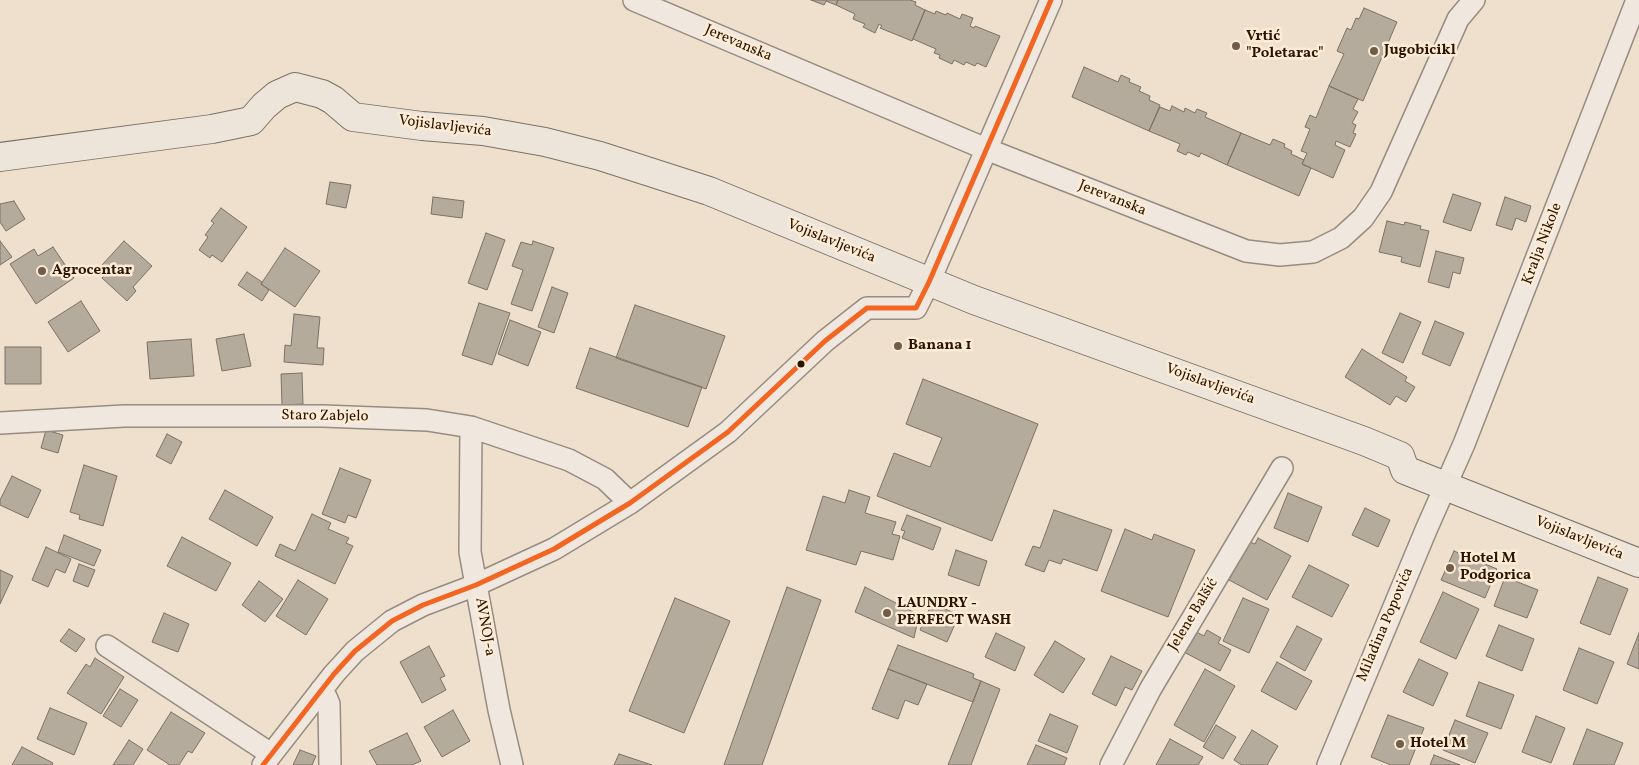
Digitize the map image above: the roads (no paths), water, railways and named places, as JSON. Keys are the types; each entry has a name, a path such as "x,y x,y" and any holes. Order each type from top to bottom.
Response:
{"main road":[{"name":"Vojislavljevića","path":"0,157 212,129 251,121 278,94 295,87 328,97 353,117 422,126 483,131 531,139 600,156 709,191 1004,311 1364,441 1400,456 1405,470 1639,563"}],"street":[{"name":"Jerevanska","path":"634,0 986,149 1246,251 1280,255 1313,252 1342,238 1363,218 1380,192 1458,20 1474,0"},
{"path":"107,646 267,760 321,690 355,651 392,621 423,605 476,585 554,549 630,503 728,432 825,341 867,308 916,308 1051,0"},
{"name":"Kralja Nikole","path":"1447,486 1562,194 1635,0"},
{"name":"Staro Zabjelo","path":"0,423 124,416 323,416 427,420 471,427 568,460 605,479 630,503"},
{"name":"AVNOJ-a","path":"471,427 470,552 499,710 512,765"},
{"name":"Jelene Balšić","path":"1111,765 1151,688 1282,468"},
{"name":"Miladina Popovića","path":"1328,765 1426,530 1447,486"},
{"path":"321,690 329,704 330,765"}],"place":[{"name":"Vrtić \"Poletarac\"","path":"1236,46"},
{"name":"Jugobicikl","path":"1374,51"},
{"name":"Agrocentar","path":"42,271"},
{"name":"Banana 1","path":"898,346"},
{"name":"Hotel M Podgorica","path":"1450,568"},
{"name":"LAUNDRY - PERFECT WASH","path":"887,613"},
{"name":"Hotel M","path":"1400,744"}]}
